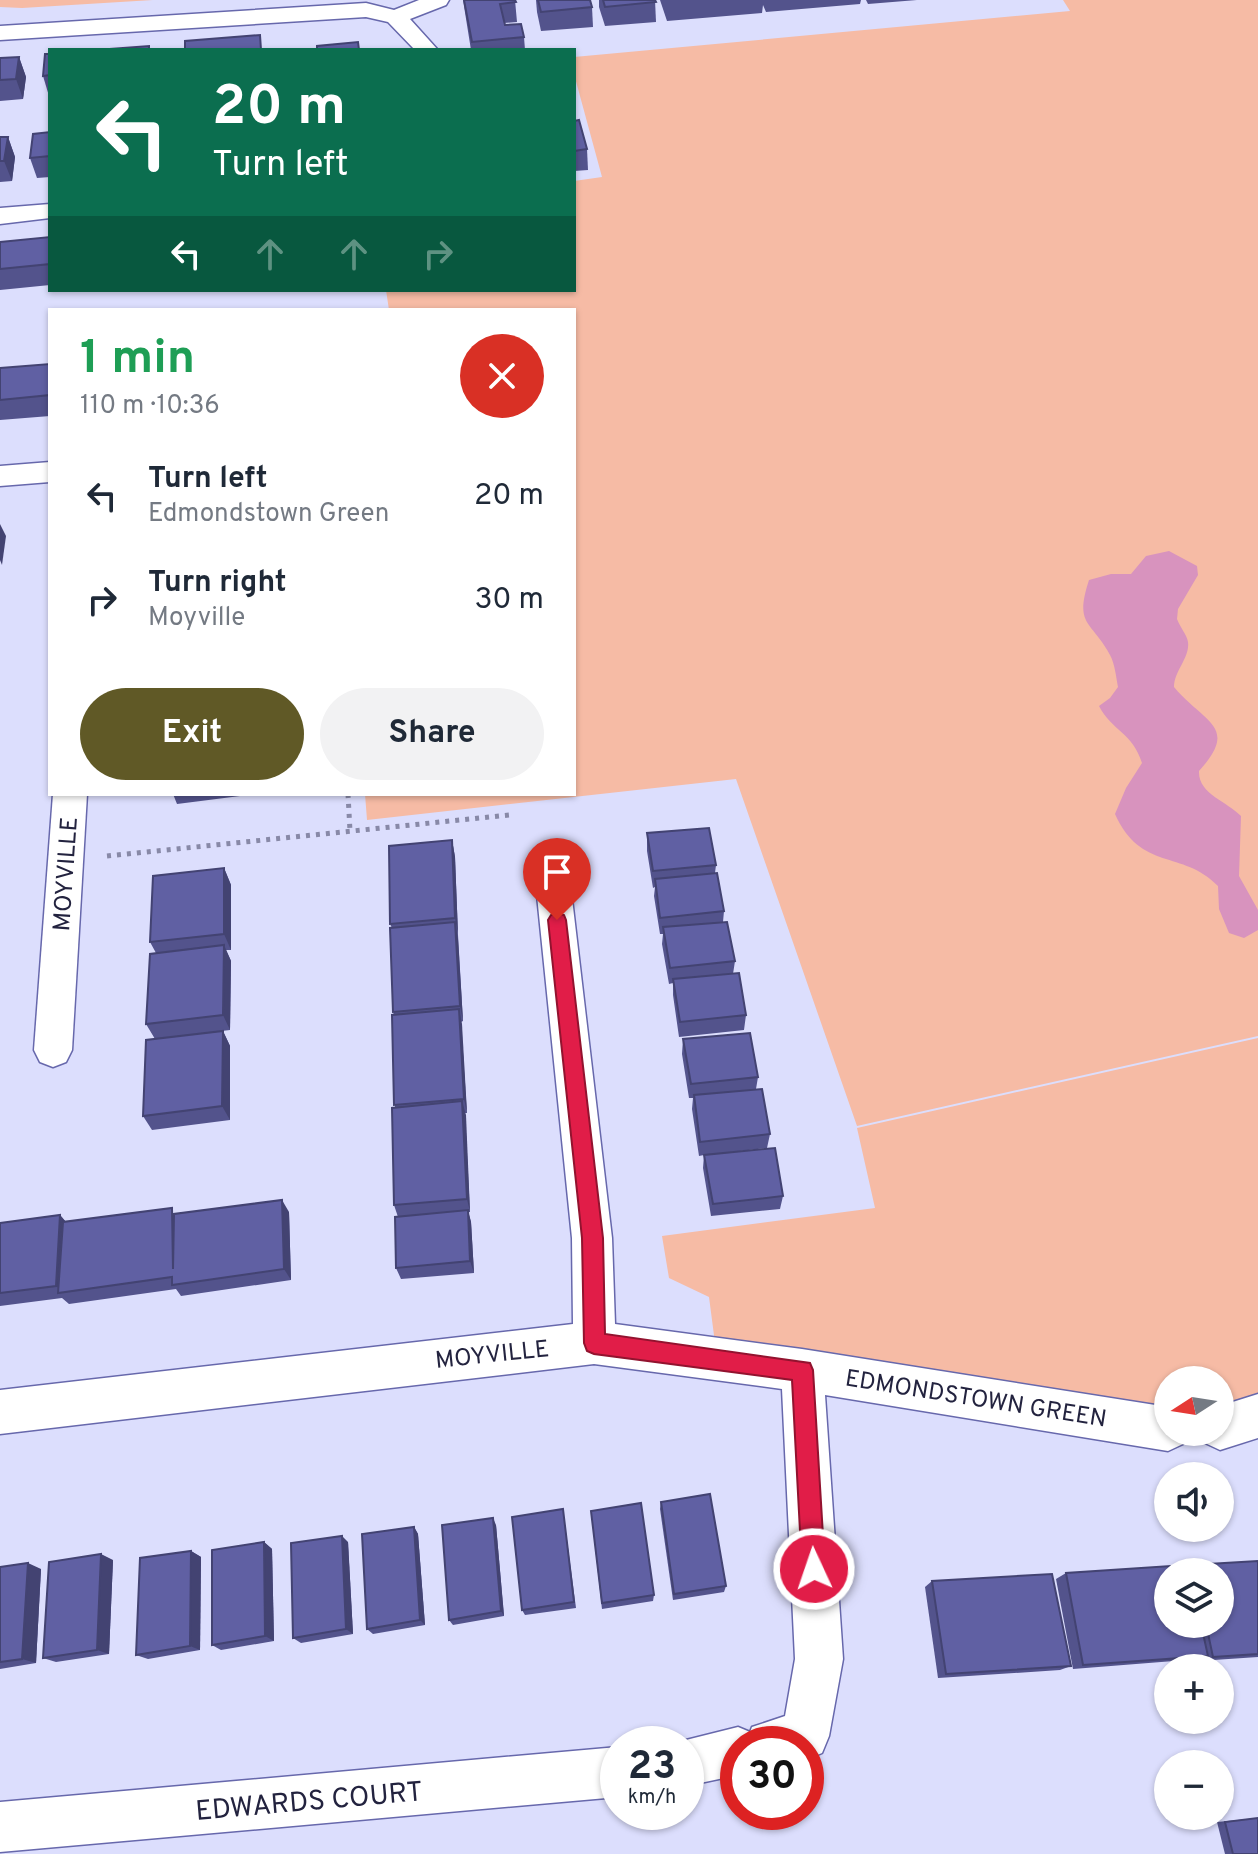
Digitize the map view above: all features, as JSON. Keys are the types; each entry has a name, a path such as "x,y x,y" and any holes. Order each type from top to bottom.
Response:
{"street":[{"path":"396,17 438,0"},
{"path":"0,33 366,10 396,17 425,48"},
{"path":"0,216 48,211"},
{"path":"0,476 48,472"},
{"name":"MOYVILLE","path":"53,1050 70,796"},
{"path":"550,856 592,1238 594,1343"},
{"name":"MOYVILLE","path":"0,1412 594,1343"},
{"name":"EDMONDSTOWN GREEN","path":"594,1343 802,1370 1154,1427"},
{"path":"802,1370 819,1659 807,1726"},
{"path":"1234,1424 1258,1416"},
{"name":"EDWARDS COURT","path":"0,1827 600,1774"}],"path":[{"path":"348,796 350,831"},
{"path":"105,856 509,815"}],"shaded area":[{"path":"0,0 153,0 22,8 0,7"},
{"path":"1063,0 1258,0 1258,1036 857,1126 736,779 367,820 365,796 576,796 576,308 389,308 386,292 576,292 576,181 602,177 576,81 576,57 1070,11"},
{"path":"1169,551 1197,566 1198,575 1178,609 1177,619 1188,648 1174,687 1206,718 1217,734 1217,744 1199,771 1203,786 1241,816 1239,876 1258,910 1258,930 1244,938 1229,933 1219,909 1218,886 1190,867 1150,853 1137,845 1115,814 1126,788 1142,763 1128,738 1099,706 1118,687 1112,659 1084,615 1085,595 1089,580 1111,574 1131,574 1146,556"},
{"path":"1258,1038 1258,1396 1234,1404 1234,1366 1154,1366 1154,1413 715,1343 709,1297 669,1278 662,1236 875,1208 857,1128"}],"building":[{"path":"464,0 515,0 500,4 505,25 521,24 524,37 472,42"},
{"path":"538,0 590,0 592,7 541,12"},
{"path":"603,0 655,0 656,2 605,7"},
{"path":"260,35 261,48 185,48 185,41"},
{"path":"358,42 359,48 317,48"},
{"path":"45,54 48,54 48,75 43,76"},
{"path":"19,57 16,79 0,80 0,58"},
{"path":"579,120 587,149 576,151 576,121"},
{"path":"48,132 48,156 30,158 33,134"},
{"path":"0,137 8,137 4,161 0,161"},
{"path":"48,237 48,264 0,269 0,242"},
{"path":"48,364 48,395 0,400 0,368"},
{"path":"709,828 716,865 653,871 647,833"},
{"path":"452,840 455,918 390,924 389,846"},
{"path":"224,868 224,934 150,942 153,876"},
{"path":"717,873 724,911 660,918 655,879"},
{"path":"455,922 460,1006 393,1012 390,928"},
{"path":"727,922 735,961 670,968 663,927"},
{"path":"224,945 223,1015 146,1024 150,954"},
{"path":"739,973 746,1015 680,1022 673,979"},
{"path":"459,1009 464,1099 394,1105 392,1015"},
{"path":"223,1031 222,1106 143,1116 146,1040"},
{"path":"750,1033 758,1077 691,1084 683,1039"},
{"path":"762,1089 770,1134 700,1142 694,1095"},
{"path":"462,1101 467,1199 394,1205 392,1108"},
{"path":"775,1148 783,1196 713,1204 704,1155"},
{"path":"282,1200 284,1269 172,1285 172,1277 58,1293 63,1222 172,1208 173,1269 174,1214"},
{"path":"468,1210 470,1261 396,1268 395,1217"},
{"path":"60,1215 56,1286 0,1293 0,1223"},
{"path":"710,1494 726,1586 674,1594 661,1502"},
{"path":"641,1503 654,1595 602,1603 591,1511"},
{"path":"563,1509 574,1602 522,1610 512,1517"},
{"path":"493,1518 501,1611 449,1620 442,1525"},
{"path":"414,1527 420,1620 367,1629 362,1534"},
{"path":"342,1536 346,1629 293,1638 291,1543"},
{"path":"264,1542 265,1636 212,1645 212,1550"},
{"path":"191,1551 190,1646 136,1655 140,1558"},
{"path":"101,1554 97,1650 43,1658 49,1562"},
{"path":"1258,1561 1258,1654 1212,1654 1209,1638 1234,1638 1234,1562"},
{"path":"28,1563 22,1659 0,1662 0,1567"},
{"path":"1154,1567 1154,1638 1204,1638 1208,1654 1154,1654 1154,1660 1083,1665 1066,1573"},
{"path":"1052,1574 1071,1666 946,1674 932,1581"},
{"path":"1258,1818 1258,1854 1233,1854 1227,1830 1234,1830 1234,1821"}],"route":[{"path":"557,920 592,1238 594,1343 802,1370 814,1569"}]}
